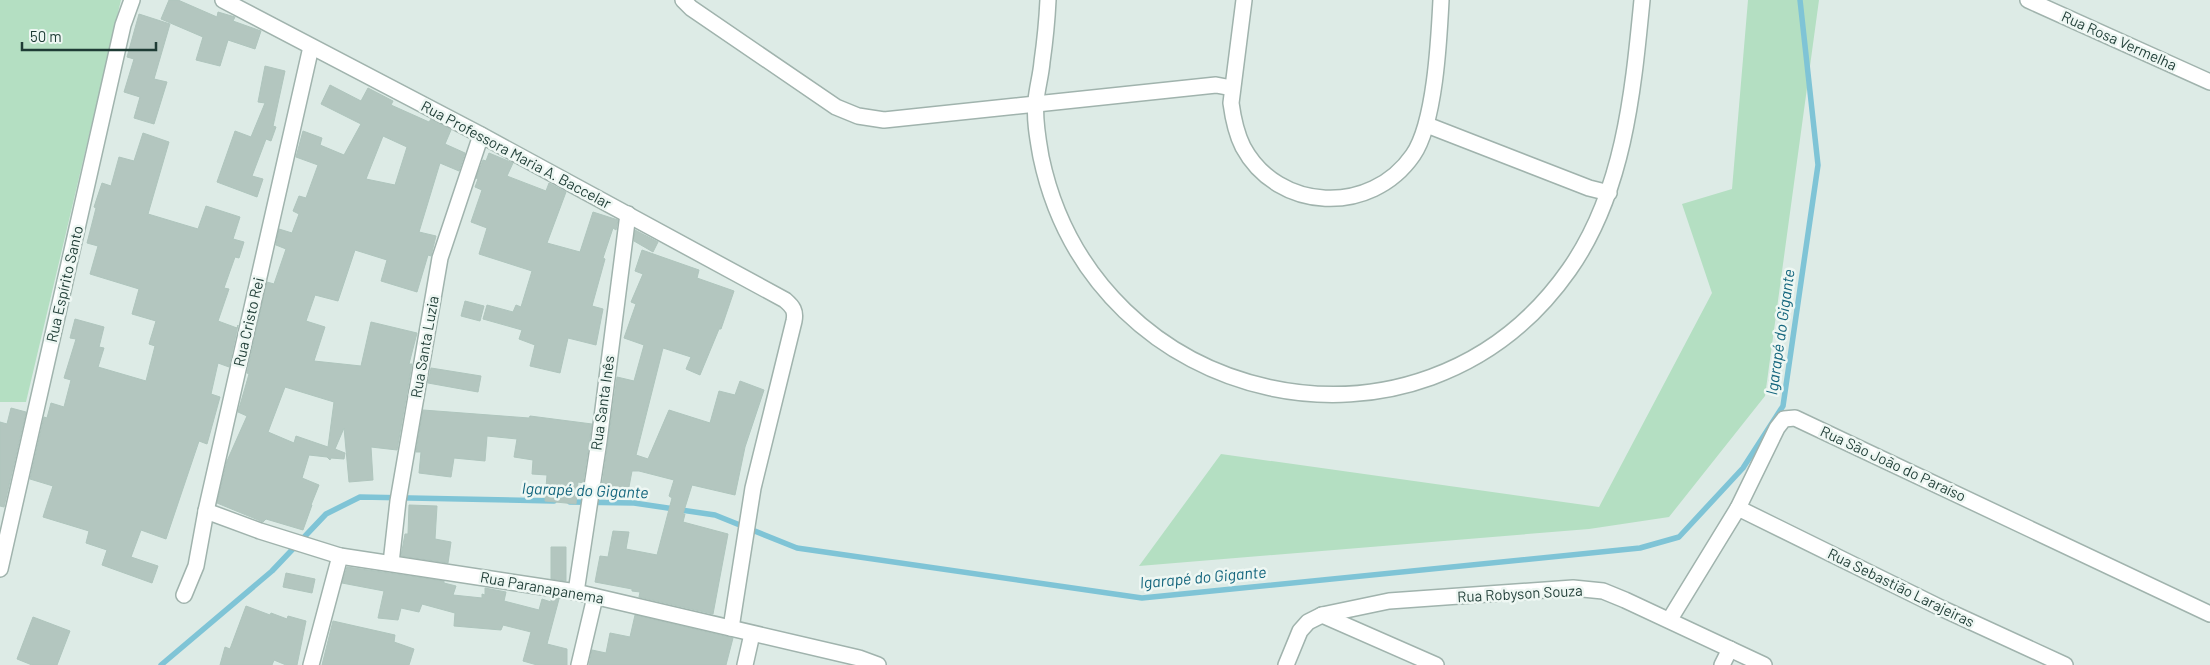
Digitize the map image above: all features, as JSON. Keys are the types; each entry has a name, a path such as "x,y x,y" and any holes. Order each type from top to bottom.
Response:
{"street":[{"name":"Rua Espírito Santo","path":"0,569 123,25 132,0"},
{"name":"Rua Professora Maria A. Baccelar","path":"223,0 481,135 793,306 795,313 794,321 749,511 731,628"},
{"path":"682,0 836,107 858,116 884,120 1216,85 1232,88"},
{"path":"1048,0 1036,103 1041,156 1057,210 1074,244 1099,284 1138,324 1185,357 1236,380 1292,392 1348,394 1396,386 1433,375 1485,350 1531,314 1551,294 1585,246 1609,193 1630,100 1642,0"},
{"path":"1244,0 1232,88 1232,110 1237,132 1250,159 1260,170 1284,188 1314,198 1346,198 1362,194 1391,179 1414,155 1427,124 1435,72 1441,0"},
{"name":"Rua Rosa Vermelha","path":"2028,0 2210,82"},
{"name":"Rua Cristo Rei","path":"184,595 196,566 206,511 311,47"},
{"path":"1427,124 1589,188 1609,193"},
{"name":"Rua Santa Luzia","path":"391,563 402,474 440,258 481,135"},
{"name":"Rua Santa Inês","path":"576,592 590,504 628,214"},
{"name":"Rua São João do Paraíso","path":"1670,619 1738,508 1777,428 1784,419 1795,418 2210,614"},
{"name":"Rua Sebastião Larajeiras","path":"1738,508 1932,604 2065,665"},
{"name":"Rua Paranapanema","path":"206,511 260,531 340,556 576,592 859,658 878,665"},
{"path":"311,665 340,556"},
{"name":"Rua Robyson Souza","path":"1322,615 1388,601 1573,588 1603,591 1670,619 1764,665"},
{"path":"579,665 595,597"},
{"path":"1286,665 1300,632 1308,622 1322,615 1436,665"},
{"path":"745,665 752,634"},
{"path":"1722,665 1730,649"}],"green space":[{"path":"0,0 121,0 26,402 0,402"},
{"path":"1748,0 1819,0 1765,396 1669,517 1589,529 1139,566 1221,454 1599,507 1712,293 1682,204 1732,189"}],"building":[{"path":"169,0 178,0 217,17 218,12 235,17 233,21 261,31 255,49 228,40 220,66 196,60 203,37 161,19"},
{"path":"139,14 170,24 154,79 167,82 154,124 134,118 140,97 124,92 134,59 127,57"},
{"path":"265,66 285,71 273,126 276,127 271,141 266,139 252,176 263,179 257,197 217,182 235,131 251,137 265,103 258,102"},
{"path":"330,85 361,101 368,88 393,101 391,105 429,122 431,119 451,130 445,144 465,153 459,171 440,163 419,232 436,236 431,256 428,255 417,292 381,281 387,260 355,250 338,301 315,295 306,321 325,327 314,361 361,366 371,322 417,333 409,364 412,364 397,450 371,447 373,480 349,482 344,428 335,449 345,453 344,459 331,458 330,460 327,457 309,455 302,478 319,485 303,530 266,519 263,522 217,503 227,461 247,416 238,412 249,374 247,373 267,282 274,284 286,249 276,245 279,229 292,233 299,214 293,211 299,196 306,198 318,165 296,157 303,131 322,138 320,145 344,155 361,124 321,104","holes":["383,136 407,147 395,185 366,179","285,387 334,402 328,447 296,436 294,443 268,432"]},
{"path":"143,133 169,142 148,214 198,229 206,206 240,217 233,239 244,242 239,258 235,257 224,288 229,289 218,321 237,328 238,325 229,367 218,363 211,394 220,397 207,444 199,441 166,539 141,530 131,557 158,566 152,583 102,565 107,550 86,543 89,531 43,517 53,486 30,479 44,417 47,418 51,403 64,407 71,380 64,378 76,339 70,338 75,319 104,327 99,347 104,348 98,367 146,381 155,346 149,344 156,321 132,314 139,289 90,274 98,246 87,243 96,208 94,207 102,183 111,186 119,157 134,161"},
{"path":"489,153 513,163 507,176 546,191 549,183 566,192 547,243 580,252 593,212 618,220 616,230 613,228 603,258 605,259 592,306 603,309 596,345 568,338 560,373 530,366 535,345 519,339 522,330 483,319 487,305 513,312 516,305 521,307 532,271 479,254 487,228 471,222 482,190 475,187 478,179 476,178 483,160 486,161"},
{"path":"635,230 658,242 653,252 634,241"},
{"path":"642,250 699,270 697,278 734,291 721,329 719,329 700,375 686,369 691,357 663,348 636,455 648,459 669,410 710,423 719,391 735,395 740,381 764,390 745,447 735,495 692,485 683,514 685,514 683,522 728,534 713,614 639,597 640,592 632,591 632,589 595,582 600,556 608,557 613,531 629,532 626,549 657,555 672,498 669,496 674,480 639,471 632,471 628,492 602,486 617,377 634,381 644,345 624,338 636,304 631,302 643,274 635,271"},
{"path":"465,301 484,306 480,321 461,316"},
{"path":"431,368 481,376 478,392 428,383"},
{"path":"11,408 26,412 4,507 0,506 0,422 7,424"},
{"path":"423,410 529,418 530,416 592,424 583,483 578,482 576,504 545,501 547,475 532,474 533,460 514,457 517,439 487,436 485,461 454,458 451,477 419,473 421,452 416,452"},
{"path":"409,505 437,506 435,539 451,542 448,563 401,556 405,534 408,534"},
{"path":"551,547 566,547 566,581 551,579"},
{"path":"347,567 444,581 444,583 456,586 453,595 482,598 482,594 485,595 485,588 506,592 504,601 539,610 542,599 551,602 551,598 559,599 547,644 567,649 567,665 537,665 523,661 531,632 503,625 501,630 454,626 455,613 422,604 419,612 401,608 398,620 378,618 384,591 342,583"},
{"path":"286,573 315,579 312,593 283,587"},
{"path":"246,606 270,615 271,613 287,619 288,616 306,621 297,665 286,665 274,660 272,665 220,665 225,647 230,649"},
{"path":"635,615 733,638 726,665 589,665 592,650 606,653 610,633 630,637"},
{"path":"33,617 70,631 57,665 32,665 17,659"},
{"path":"333,621 395,635 394,642 414,649 409,665 322,665"}],"waterway":[{"name":"Igarapé do Gigante","path":"570,502 634,503 715,515 797,548 1142,598 1640,548 1679,537 1743,468 1783,406 1818,165 1800,0"},
{"name":"Igarapé do Gigante","path":"161,665 272,571 326,514 360,497 554,501"}]}
